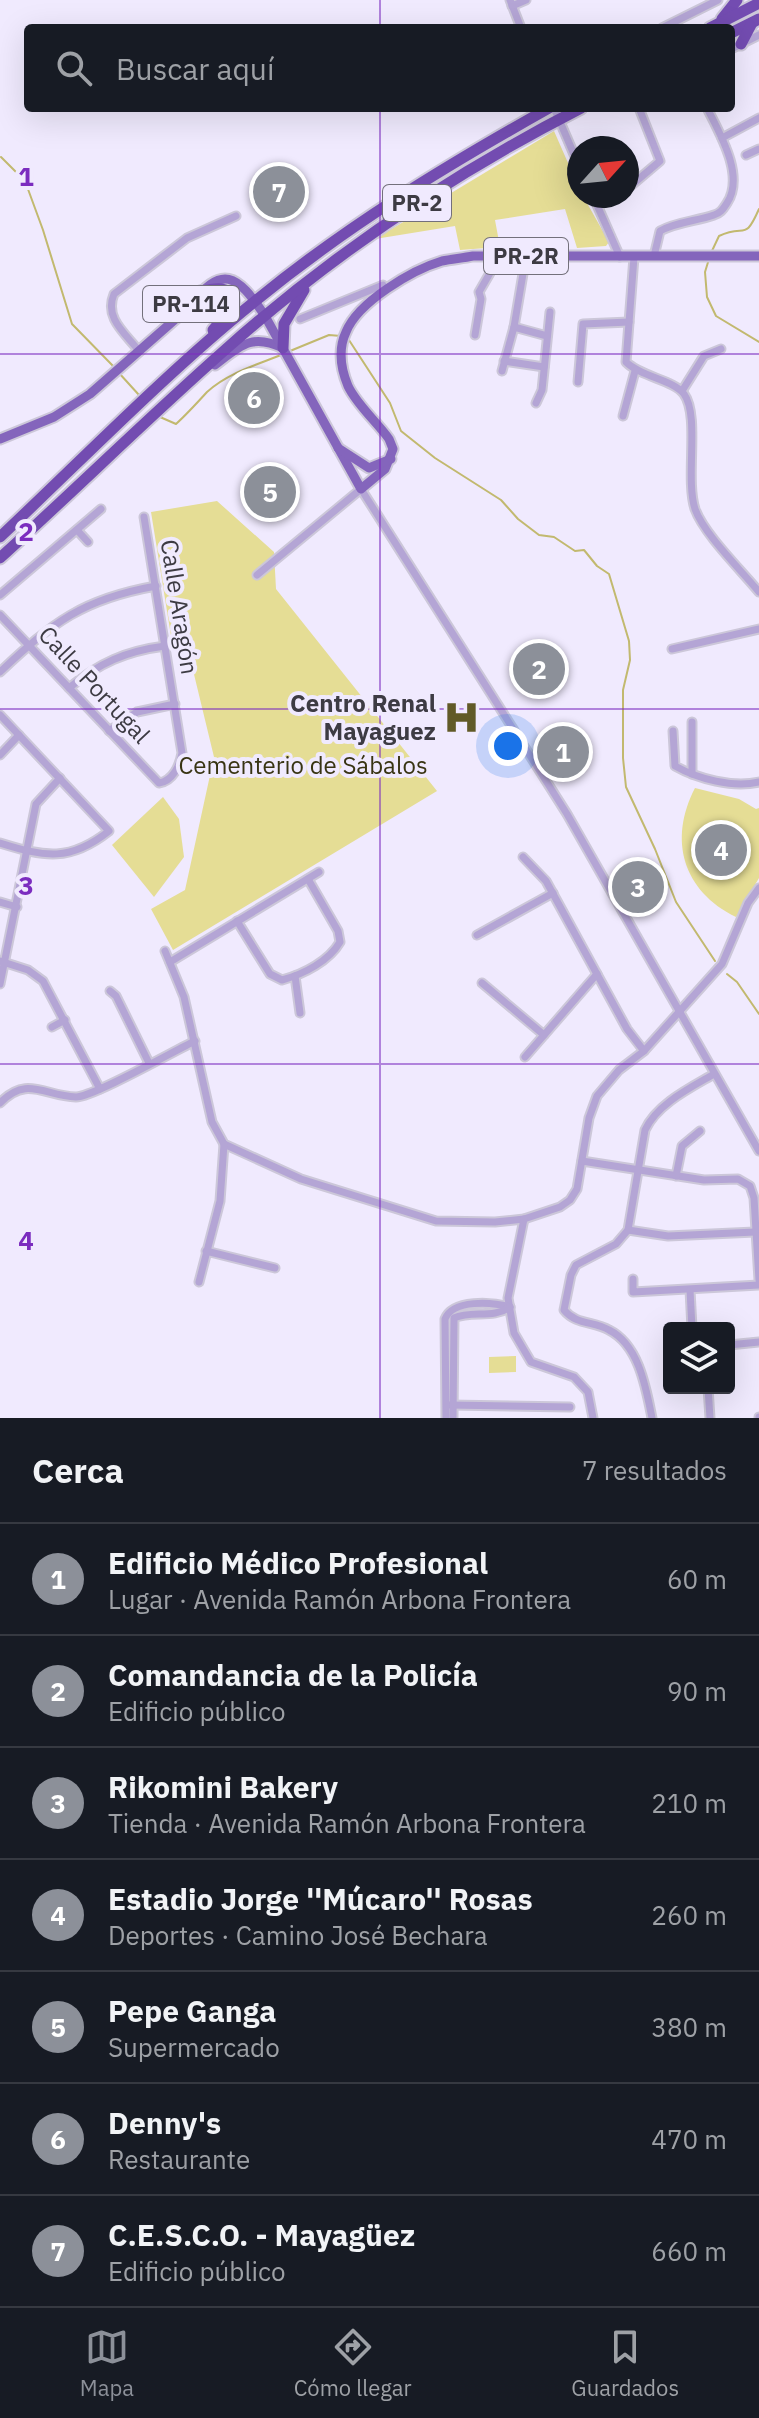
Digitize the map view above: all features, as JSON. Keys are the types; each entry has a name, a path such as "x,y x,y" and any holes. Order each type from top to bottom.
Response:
{"highway":[{"path":"716,24 737,0"},
{"path":"718,24 759,3"},
{"path":"735,31 755,21"},
{"path":"736,46 755,21"},
{"name":"PR-2","path":"0,558 265,316 427,197 554,112"},
{"name":"PR-2","path":"0,537 190,356 255,301 392,199 554,112"},
{"path":"285,352 284,324 290,309 310,281"},
{"path":"190,356 234,305 234,297 229,291 218,287 200,292"},
{"path":"0,528 38,501"}],"main road":[{"name":"PR-2R","path":"391,459 393,449 389,439 349,388 341,364 341,346 349,325 402,278 441,261 489,256 759,256"},
{"name":"PR-114","path":"0,439 54,417 103,382 188,308 213,281 224,278 234,280 265,316"},
{"path":"265,316 361,489 385,469 391,459"},
{"path":"193,381 230,354 257,340 285,352"},
{"path":"335,446 369,468 391,459"}],"street":[{"path":"519,24 511,3 526,0"},
{"path":"670,24 718,0"},
{"path":"736,46 759,35"},
{"path":"554,112 567,140"},
{"path":"639,179 660,161 641,112"},
{"path":"654,256 660,231 717,215 732,196 735,183 722,138 709,112"},
{"path":"722,138 759,118"},
{"path":"746,155 759,149"},
{"path":"599,208 620,257"},
{"path":"139,351 112,317 110,304 114,294 187,238 236,216"},
{"path":"475,335 481,299 479,292 490,273 489,256"},
{"path":"502,371 514,327 526,256"},
{"path":"634,257 626,362 635,371 682,391 691,407 690,470 695,510 759,592"},
{"path":"300,319 383,285"},
{"path":"361,293 368,305"},
{"path":"536,403 542,390 550,312"},
{"path":"578,382 583,324 629,322"},
{"path":"514,327 547,336"},
{"path":"682,391 704,356 721,349"},
{"path":"504,361 544,367"},
{"path":"623,416 635,371"},
{"path":"257,575 361,489 567,814 759,1151"},
{"path":"0,595 101,509"},
{"name":"Calle Aragón","path":"144,517 182,753 177,769 165,782 159,783"},
{"path":"77,530 88,542"},
{"path":"0,672 54,624 80,608 123,592 156,586"},
{"name":"Calle Portugal","path":"0,615 159,783"},
{"path":"672,649 759,629"},
{"path":"69,688 88,672 112,659 134,651 165,646"},
{"path":"109,731 137,712 175,704"},
{"path":"0,715 109,831 91,845 72,853 48,855 0,843"},
{"path":"692,722 692,774"},
{"path":"673,731 675,766 692,774 730,782 759,782"},
{"path":"0,755 19,735"},
{"path":"0,984 36,804 60,778"},
{"path":"523,857 542,874 627,1029 644,1051"},
{"path":"170,962 319,872"},
{"path":"237,921 270,974 282,980 333,954 340,942 338,931 308,879"},
{"path":"224,1144 301,1179 436,1221 524,1219 560,1207 570,1200 577,1189 589,1118 597,1096 619,1070 644,1051 723,962 748,903 759,888"},
{"path":"477,935 553,893"},
{"path":"0,902 17,907"},
{"path":"165,951 184,997 212,1122 224,1144 220,1201 199,1282"},
{"path":"3,962 28,970 43,981 100,1089"},
{"path":"525,1057 597,974"},
{"path":"295,976 300,1013"},
{"path":"482,983 544,1035"},
{"path":"110,991 116,996 149,1063"},
{"path":"52,1027 65,1020"},
{"path":"0,1103 11,1092 30,1088 78,1097 195,1041"},
{"path":"652,1418 634,1353 610,1330 571,1318 564,1310 576,1265 616,1244 628,1230 645,1130 651,1118 685,1091 714,1074"},
{"path":"676,1176 682,1146 700,1131"},
{"path":"582,1161 704,1180 738,1179 753,1192 759,1283 633,1292 633,1279"},
{"path":"524,1219 508,1298 514,1333 531,1362 574,1377 588,1392 593,1418"},
{"path":"628,1230 668,1236 755,1232"},
{"path":"206,1251 275,1268"},
{"path":"690,1290 692,1322"},
{"path":"452,1308 510,1307"},
{"path":"446,1418 453,1321 458,1315 501,1313 510,1307"},
{"path":"452,1308 458,1315"},
{"path":"452,1308 445,1319 449,1405 453,1418"},
{"path":"735,1344 759,1342"},
{"path":"708,1394 710,1418"},
{"path":"449,1405 570,1407"}],"green space":[{"path":"554,131 567,161 567,208 590,208 609,242 606,246 577,248 565,209 495,220 500,247 460,250 455,226 375,239"},
{"name":"Cementerio de Sábalos","path":"217,501 274,552 276,589 437,791 173,950 151,909 185,890 214,757 184,633 171,636 151,512"},
{"path":"695,788 739,799 759,808 759,878 736,917 703,893 686,862 682,845 683,826"},
{"path":"163,797 179,819 184,857 154,897 112,845"},
{"path":"516,1356 516,1372 489,1373 489,1357"}],"waterway":[{"path":"1,157 25,181 72,324 115,368"},
{"path":"711,253 719,236 747,229 759,209"},
{"path":"709,259 705,272 707,297 716,316 759,342"},
{"path":"290,351 329,335 341,336"},
{"path":"347,337 390,403 401,431 435,458 501,500 518,519 539,535 554,537 575,551 584,550 597,566 609,574 629,641 630,660 623,690 626,787 676,902 715,961"},
{"path":"160,417 176,424 207,392 224,380 281,355"},
{"path":"119,373 139,395"},
{"path":"727,974 737,982 759,1014"}],"place":[{"name":"C.E.S.C.O. - Mayagüez","path":"279,192"},
{"name":"Denny's","path":"254,398"},
{"name":"Pepe Ganga","path":"270,492"},
{"name":"Comandancia de la Policía","path":"539,669"},
{"name":"Centro Renal Mayaguez","path":"462,718"},
{"name":"Edificio Médico Profesional","path":"563,752"},
{"name":"Estadio Jorge ''Múcaro'' Rosas","path":"721,850"},
{"name":"Rikomini Bakery","path":"638,887"}]}
